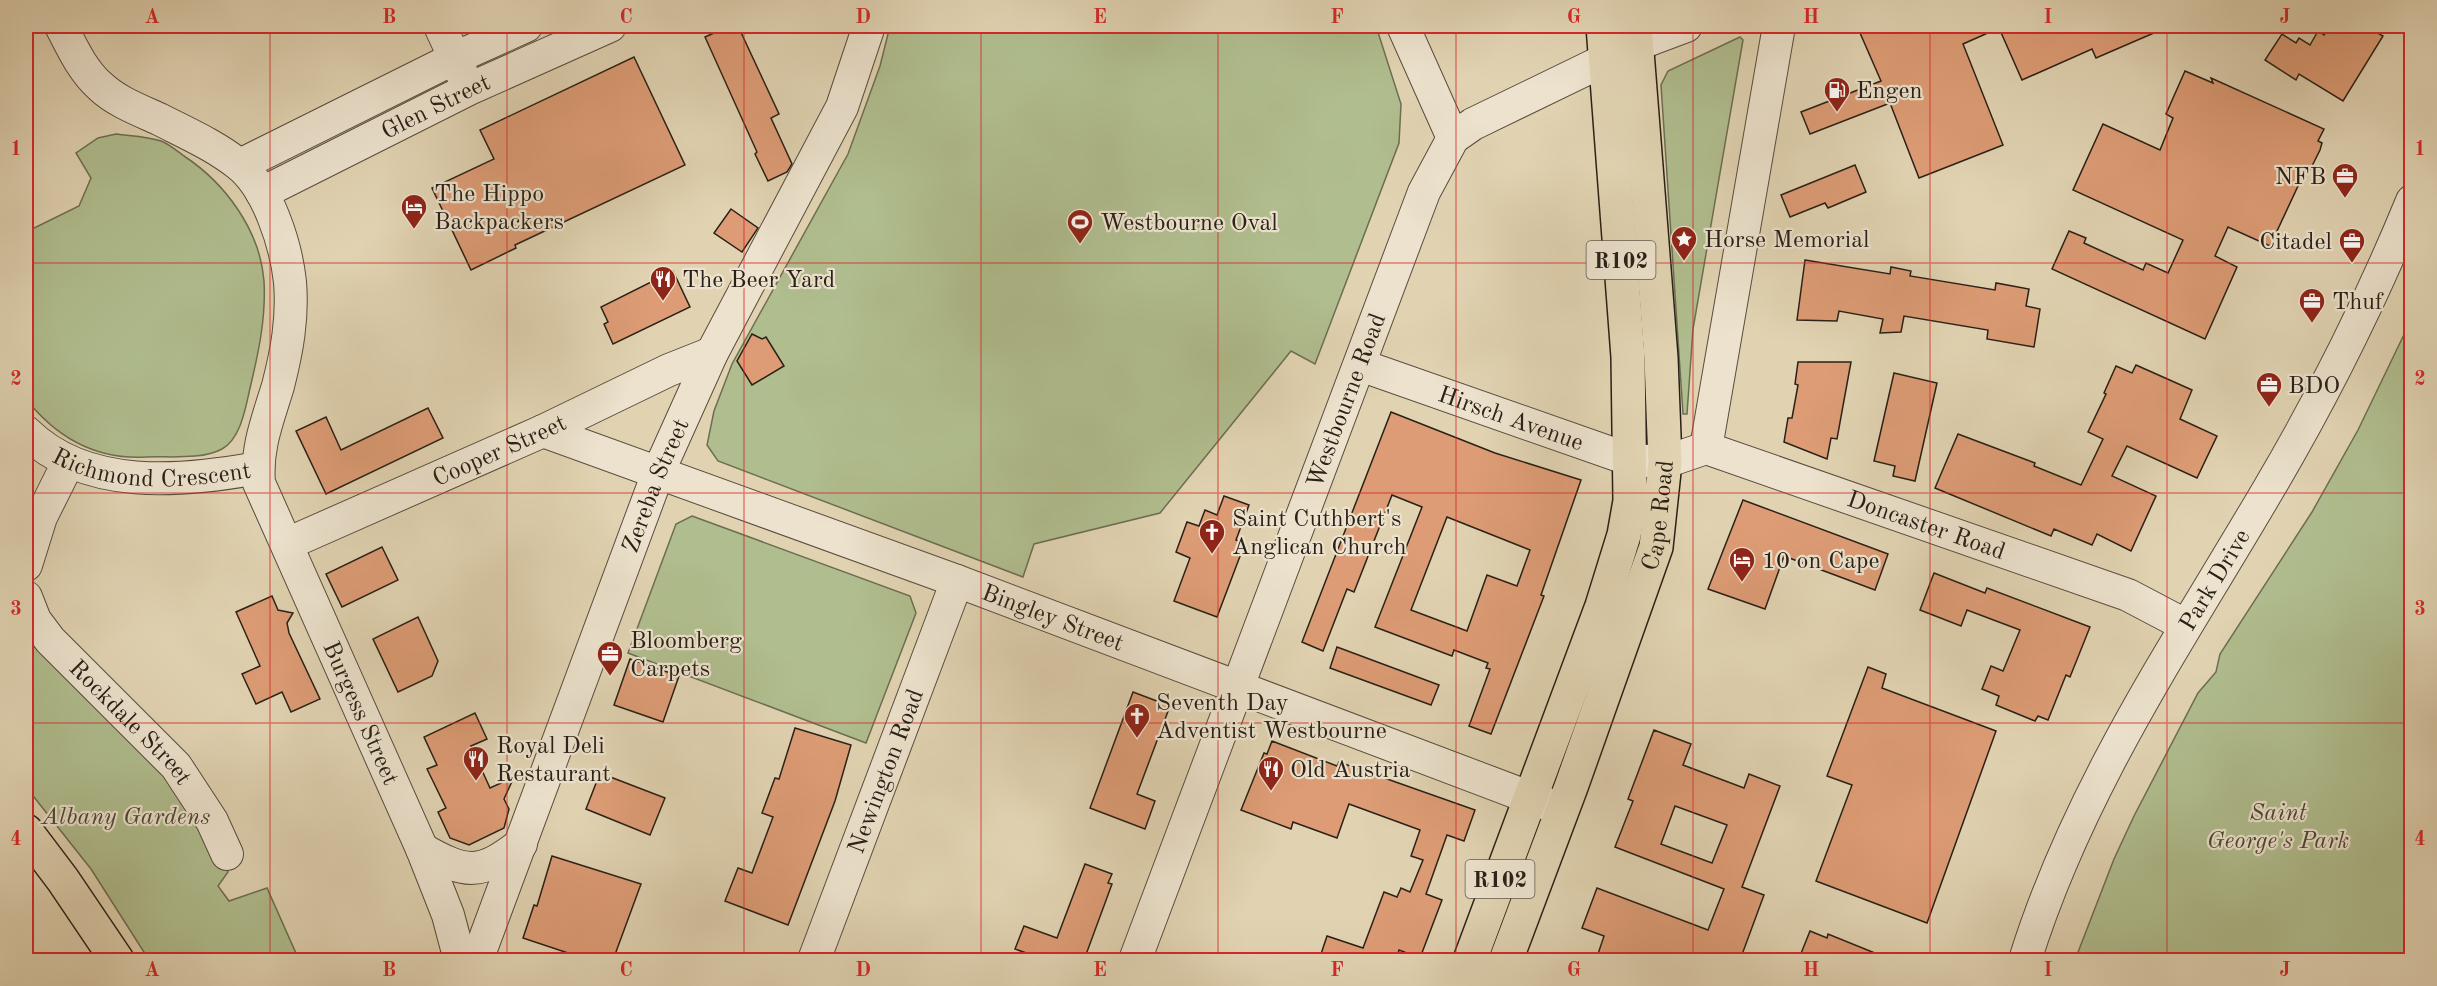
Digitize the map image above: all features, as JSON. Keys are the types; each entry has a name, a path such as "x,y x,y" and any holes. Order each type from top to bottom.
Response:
{"main road":[{"name":"R102","path":"1603,26 1605,60"},
{"name":"Cape Road","path":"1506,960 1656,547 1665,462 1661,358 1637,35"},
{"name":"Cape Road","path":"1470,960 1602,606 1624,535 1630,501 1628,357 1605,60"},
{"path":"26,831 63,880 117,960"}],"street":[{"name":"Richmond Crescent","path":"26,432 68,463 101,473 129,477 197,476 258,468 261,437 283,365 291,322 290,282 284,249 262,193 240,165 209,144 122,102 100,87 82,66 61,26"},
{"path":"440,26 469,89"},
{"name":"Glen Street","path":"240,165 455,58 526,26"},
{"name":"Glen Street","path":"262,193 469,89 610,26"},
{"name":"Zereba Street","path":"477,960 658,473 712,352 842,107 868,26"},
{"path":"1403,26 1453,138"},
{"name":"Westbourne Road","path":"1135,960 1425,192 1453,138 1486,116 1605,60 1637,35 1686,26"},
{"path":"1665,462 1706,448 1779,26"},
{"name":"Park Drive","path":"2025,960 2059,867 2106,762 2185,625 2269,489 2325,388 2389,255 2412,201"},
{"name":"Cooper Street","path":"287,544 543,431 669,370 712,352"},
{"name":"Hirsch Avenue","path":"1360,365 1631,460 1665,462"},
{"name":"Bingley Street","path":"543,431 957,580 1562,810"},
{"name":"Doncaster Road","path":"1706,448 2118,591 2185,625"},
{"path":"26,565 41,517 68,463"},
{"name":"Burgess Street","path":"258,468 259,483 423,849 448,915 460,960"},
{"name":"Newington Road","path":"814,960 957,580"},
{"name":"Rockdale Street","path":"26,597 35,620 50,640 176,766 212,821 227,854"},
{"path":"423,849 453,865 481,868 494,865 521,844"}],"green space":[{"name":"Westbourne Oval","path":"890,26 1376,26 1401,104 1399,143 1315,364 1291,351 1160,513 1034,544 1023,577 718,461 707,445 714,411 732,364 848,154 880,66"},
{"path":"1740,37 1743,40 1693,329 1687,414 1683,414 1661,85 1668,71"},
{"path":"116,134 161,141 199,167 226,194 238,210 256,244 261,262 264,281 263,320 245,410 239,429 229,444 205,455 127,457 94,450 64,435 38,413 26,399 26,232 79,206 91,178 76,153 98,138"},
{"name":"Saint George's Park","path":"2411,320 2411,960 2075,960 2114,859 2198,693 2216,672 2220,654 2312,512 2358,430"},
{"path":"692,516 910,596 916,613 866,743 628,653 676,524"},
{"name":"Albany Gardens","path":"26,622 129,730 198,815 228,872 218,886 229,901 267,888 299,960 149,960 91,869 26,787"}],"building":[{"path":"730,26 738,26 779,114 771,118 792,164 787,172 768,181 705,37"},
{"path":"1857,26 2170,26 2096,58 2092,49 2022,80 1999,28 1963,44 2003,145 1919,178 1890,103 1810,134 1801,112 1881,81"},
{"path":"2330,26 2366,26 2383,36 2343,101 2299,74 2296,80 2265,60 2282,34 2296,43 2299,38 2310,45 2318,31 2324,35"},
{"path":"634,57 685,165 515,245 516,248 471,270 432,188 494,159 480,130"},
{"path":"2185,71 2213,83 2211,78 2324,129 2318,141 2322,143 2320,150 2310,170 2306,169 2270,246 2228,227 2215,256 2237,267 2205,339 2052,269 2069,231 2086,238 2084,243 2143,270 2146,263 2168,273 2183,240 2073,190 2103,124 2160,150 2173,118 2166,114"},
{"path":"1855,165 1866,192 1828,208 1825,203 1790,217 1781,195"},
{"path":"731,209 758,228 742,252 714,233"},
{"path":"1805,260 1890,274 1891,267 1911,271 1910,276 1995,290 1996,283 2029,289 2026,306 2040,309 2034,347 1987,339 1988,330 1904,316 1901,332 1880,333 1883,319 1839,311 1837,321 1797,320"},
{"path":"673,271 690,307 613,344 604,324 608,322 601,307"},
{"path":"752,334 762,339 766,337 784,366 752,385 737,361"},
{"path":"1798,362 1851,362 1837,439 1831,438 1827,459 1784,442 1788,418 1792,418 1798,385 1795,384"},
{"path":"2136,365 2192,390 2180,419 2217,436 2197,478 2127,446 2112,476 2156,496 2131,551 2097,534 2092,545 2054,529 2051,536 1935,488 1958,434 2035,463 2034,466 2081,485 2103,439 2088,432 2116,366 2132,373"},
{"path":"1894,373 1937,383 1915,481 1893,476 1895,466 1874,461"},
{"path":"428,408 443,438 326,494 296,431 326,417 341,450"},
{"path":"1391,412 1495,453 1581,480 1541,595 1544,596 1491,734 1469,726 1490,669 1486,668 1488,663 1454,650 1452,656 1375,627 1422,507 1392,495 1354,592 1347,589 1323,651 1302,642","holes":["1447,517 1530,550 1517,586 1487,575 1467,631 1411,610"]},
{"name":"Saint Cuthbert's Anglican Church","path":"1224,496 1249,505 1236,540 1245,543 1217,617 1174,601 1190,558 1176,552 1187,522 1199,526 1205,510 1217,515"},
{"path":"1743,500 1888,554 1875,590 1784,556 1765,609 1708,589"},
{"path":"382,547 398,580 342,607 326,574"},
{"path":"1934,573 1985,593 1987,588 2090,627 2070,677 2066,675 2048,720 2038,716 2035,721 1996,705 1999,696 1982,689 1991,666 2003,671 2020,630 1967,610 1961,626 1920,610"},
{"path":"272,596 278,610 293,613 287,623 289,633 320,699 291,712 282,692 256,704 242,674 260,666 236,612"},
{"path":"418,617 438,661 432,676 398,692 373,639"},
{"path":"1337,647 1439,685 1431,705 1330,668"},
{"path":"630,659 679,676 663,722 614,705"},
{"path":"1868,667 1886,674 1882,688 1996,731 1927,923 1816,881 1852,785 1827,776"},
{"name":"Seventh Day Adventist Westbourne","path":"1133,692 1170,706 1137,794 1155,801 1145,829 1090,808"},
{"path":"475,713 487,739 471,746 490,788 514,777 504,799 509,809 504,828 469,845 450,838 438,812 446,808 427,769 437,765 424,737"},
{"path":"795,728 851,745 835,801 788,925 725,901 738,868 752,873 773,817 762,813 775,778 779,779"},
{"path":"1654,730 1691,744 1683,765 1744,788 1749,774 1780,786 1742,887 1764,895 1740,960 1596,960 1604,936 1582,928 1597,888 1708,930 1724,889 1615,847 1633,801 1628,799","holes":["1675,806 1727,825 1712,863 1661,844"]},
{"path":"1272,741 1337,766 1339,762 1475,810 1464,841 1447,835 1426,894 1442,900 1420,958 1399,950 1396,960 1319,960 1327,936 1363,948 1384,892 1397,897 1401,888 1410,892 1423,860 1411,856 1420,830 1349,804 1337,838 1293,822 1291,829 1241,810 1264,753 1267,754"},
{"path":"600,773 665,798 650,835 586,809"},
{"path":"552,856 641,884 613,960 589,960 523,938 534,905 537,906"},
{"path":"1085,864 1112,874 1108,883 1112,884 1084,960 1046,960 1015,949 1024,926 1057,938"},
{"path":"1810,931 1827,938 1828,934 1892,960 1811,960 1800,956"}],"place":[{"name":"Engen","path":"1837,113"},
{"name":"NFB","path":"2345,199"},
{"name":"The Hippo Backpackers","path":"414,230"},
{"name":"Westbourne Oval","path":"1080,245"},
{"name":"Horse Memorial","path":"1684,262"},
{"name":"Citadel","path":"2352,264"},
{"name":"The Beer Yard","path":"663,302"},
{"name":"Thuf","path":"2312,324"},
{"name":"BDO","path":"2269,408"},
{"name":"Saint Cuthbert's Anglican Church","path":"1212,555"},
{"name":"10 on Cape","path":"1742,583"},
{"name":"Bloomberg Carpets","path":"610,677"},
{"name":"Seventh Day Adventist Westbourne","path":"1137,739"},
{"name":"Royal Deli Restaurant","path":"476,782"},
{"name":"Old Austria","path":"1271,792"}]}
